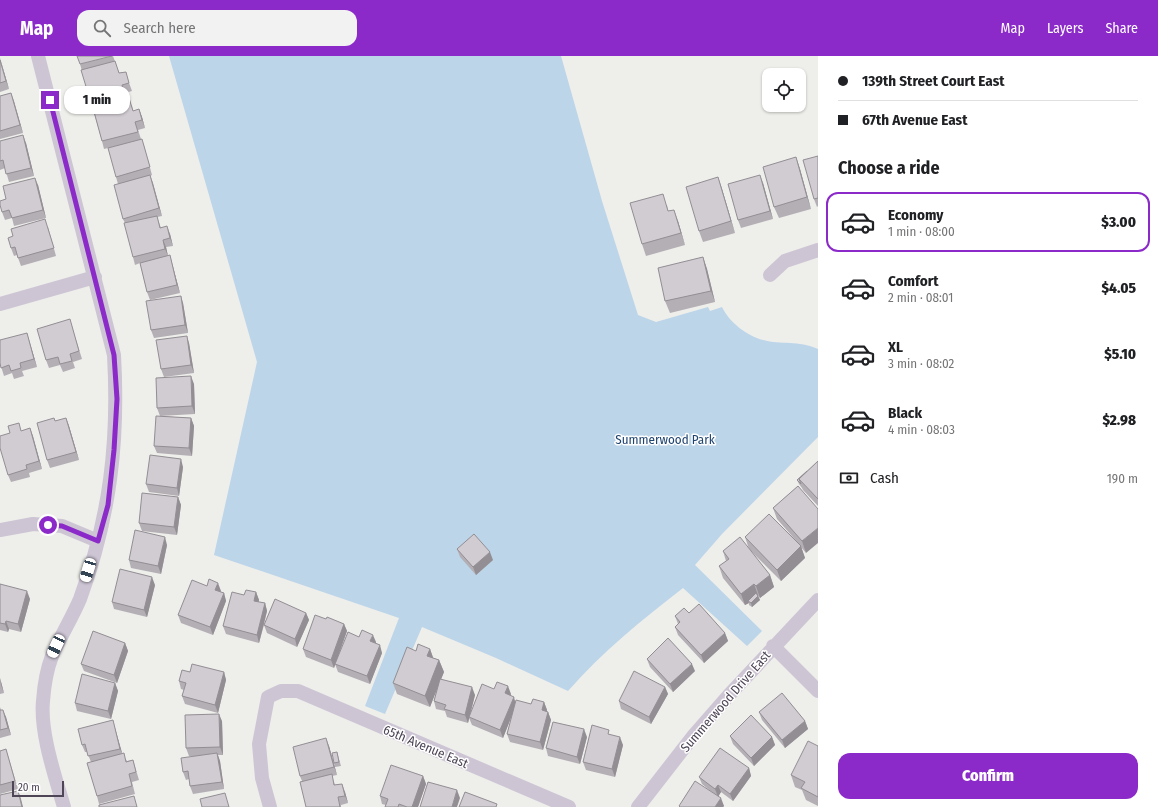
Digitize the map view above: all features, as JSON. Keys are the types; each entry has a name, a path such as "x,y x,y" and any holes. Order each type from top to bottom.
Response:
{"street":[{"path":"38,56 114,355 117,399 114,450 108,505 79,600 51,658 43,702 47,747 64,807"},
{"path":"770,275 786,261 818,250"},
{"path":"0,304 95,277"},
{"path":"0,530 33,524 62,526 98,541"},
{"name":"Summerwood Drive East","path":"638,807 694,735 773,646 818,600"},
{"path":"773,646 818,691"},
{"name":"65th Avenue East","path":"270,807 262,778 259,744 268,697 281,691 298,691 569,807"}],"green space":[{"name":"Summerwood Park","path":"169,56 561,56 602,201 638,315 656,322 708,307 710,311 722,307 729,318 739,328 757,338 770,341 804,344 818,349 818,437 722,534 695,565 762,631 747,646 683,588 609,649 568,691 496,658 422,627 385,714 365,706 399,618 214,555 257,362"}],"building":[{"path":"77,56 112,56 80,64"},
{"path":"0,60 6,81 0,83"},
{"path":"115,61 119,73 126,72 129,83 122,85 124,93 91,103 81,70"},
{"path":"11,93 20,125 0,131 0,96"},
{"path":"129,98 133,111 139,109 142,120 135,122 138,132 102,141 93,108"},
{"path":"23,135 31,168 6,174 3,160 0,161 0,141"},
{"path":"142,139 150,167 116,177 108,148"},
{"path":"818,156 818,198 814,199 803,160"},
{"path":"796,157 807,197 774,207 763,167"},
{"path":"150,175 159,208 123,219 114,185"},
{"path":"760,175 770,211 738,220 728,184"},
{"path":"718,177 731,221 699,231 686,187"},
{"path":"35,178 43,210 12,218 9,210 2,212 0,201 6,199 3,186"},
{"path":"663,194 668,211 674,210 681,233 642,244 630,203"},
{"path":"157,216 160,228 167,226 170,238 163,240 165,249 133,257 124,223"},
{"path":"45,219 54,248 18,258 15,247 11,248 8,238 13,236 11,229"},
{"path":"170,255 177,285 147,292 140,263"},
{"path":"703,257 711,291 665,301 658,268"},
{"path":"181,296 185,325 151,330 146,301"},
{"path":"70,319 79,351 70,354 72,361 60,364 58,357 46,360 37,329"},
{"path":"27,333 34,359 20,363 21,368 11,371 9,365 1,368 0,340"},
{"path":"187,336 191,365 161,369 156,340"},
{"path":"191,376 192,406 157,408 156,378"},
{"path":"156,416 191,418 189,448 154,446"},
{"path":"54,418 55,421 66,418 76,452 47,460 37,423"},
{"path":"19,423 21,431 30,428 39,461 26,465 27,469 8,475 0,448 0,436 10,433 8,426"},
{"path":"150,455 181,459 177,488 146,484"},
{"path":"818,461 818,499 799,479"},
{"path":"798,486 818,509 818,528 802,541 773,508"},
{"path":"142,493 178,497 174,527 139,523"},
{"path":"769,514 801,546 777,570 745,537"},
{"path":"135,530 165,537 158,566 129,560"},
{"path":"474,534 490,552 473,567 457,549"},
{"path":"740,537 770,575 756,586 754,584 741,594 719,566 729,559 723,551"},
{"path":"120,569 152,577 144,610 112,602"},
{"path":"209,579 218,583 215,590 224,593 210,627 178,615 192,580 207,586"},
{"path":"0,584 27,591 18,624 6,621 5,624 0,623"},
{"path":"246,590 256,592 254,601 265,603 257,635 223,626 232,592 244,595"},
{"path":"756,593 758,596 751,603 748,601"},
{"path":"275,599 306,613 295,639 264,625"},
{"path":"699,604 725,633 701,655 675,627 680,622 675,616 684,608 689,613"},
{"path":"315,615 326,619 327,617 344,624 331,660 303,649"},
{"path":"362,630 373,635 370,641 380,645 367,676 335,664 348,632 359,637"},
{"path":"93,631 125,643 114,675 81,664"},
{"path":"668,638 692,664 670,684 647,659"},
{"path":"418,644 430,649 427,656 439,660 425,696 393,683 407,647 416,651"},
{"path":"192,664 224,672 215,705 182,696 186,683 179,681 182,670 190,672"},
{"path":"634,671 665,687 649,717 619,701"},
{"path":"82,674 115,683 108,711 75,703"},
{"path":"440,679 472,687 465,715 444,709 446,705 434,701"},
{"path":"497,682 508,686 505,693 514,697 500,730 469,717 482,684 494,689"},
{"path":"782,693 805,721 782,740 759,712"},
{"path":"533,699 544,702 542,710 548,712 540,742 507,734 516,700 531,704"},
{"path":"0,710 3,710 8,728 0,730"},
{"path":"219,714 220,747 186,748 185,715"},
{"path":"751,715 772,737 751,758 730,736"},
{"path":"113,720 120,749 88,756 85,744 82,745 78,729"},
{"path":"553,722 584,729 577,757 546,748"},
{"path":"592,725 609,730 608,734 620,737 612,769 583,762"},
{"path":"326,738 334,767 300,776 293,747"},
{"path":"808,741 818,746 818,797 801,788 805,782 791,775"},
{"path":"720,748 749,768 730,794 718,785 715,789 699,777"},
{"path":"6,749 15,781 0,785 0,751"},
{"path":"337,752 339,762 334,763 332,753"},
{"path":"124,753 126,762 133,760 136,772 129,774 132,786 97,796 87,763"},
{"path":"217,753 222,782 190,786 188,771 183,772 181,758"},
{"path":"391,765 423,776 412,807 399,804 398,807 385,807 388,799 380,796"},
{"path":"332,774 334,785 342,784 345,796 338,797 340,807 306,807 300,782"},
{"path":"695,781 721,798 715,807 679,806"},
{"path":"428,782 457,790 452,807 420,807"},
{"path":"18,791 22,807 0,807 0,795"},
{"path":"465,792 497,804 496,807 459,807"},
{"path":"225,793 229,807 202,807 200,799"},
{"path":"134,796 137,807 99,807 99,805"}],"route":[{"path":"48,525 62,526 98,541 108,505 114,450 117,399 114,355 50,100"}]}
